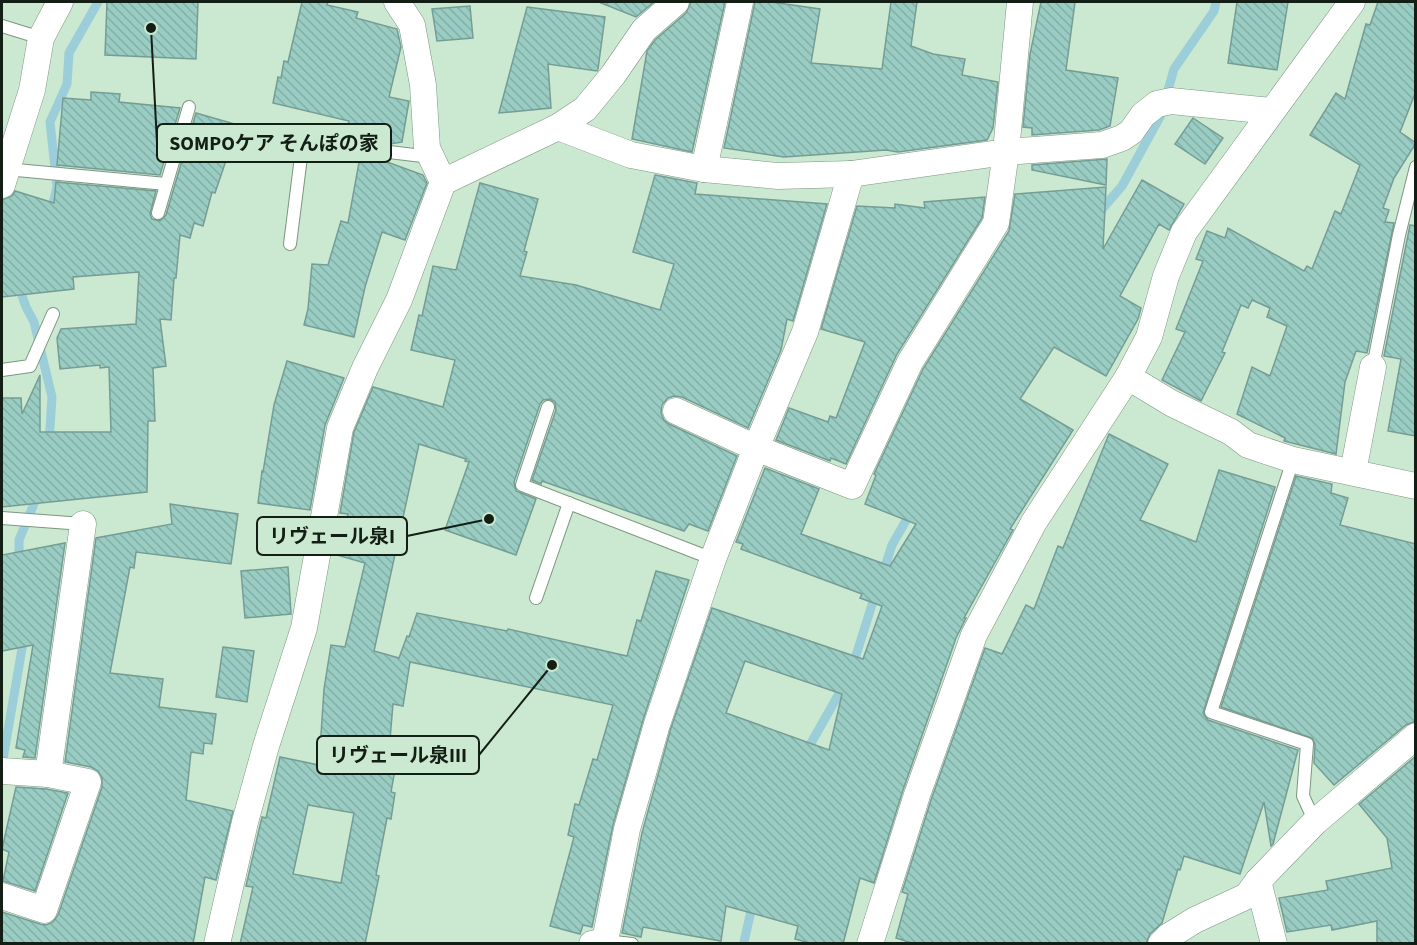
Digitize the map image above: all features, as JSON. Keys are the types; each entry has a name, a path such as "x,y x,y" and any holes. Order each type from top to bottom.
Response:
{"street":[{"path":"4,177 33,90 41,38 60,2"},
{"path":"397,2 412,25 423,85 427,148 443,182"},
{"path":"217,944 245,822 266,746 304,628 340,428 365,368 399,300 443,182 558,127 585,109 613,75 644,30 676,2"},
{"path":"704,169 740,2"},
{"path":"676,411 756,448 852,486 910,362 996,223 1006,152 1020,2"},
{"path":"870,944 917,795 974,635 1034,522 1128,377 1149,338 1166,276 1184,232 1352,2"},
{"path":"558,127 631,155 704,169 778,177 851,174 1006,152 1102,145 1131,132 1143,115 1164,103 1271,111"},
{"path":"599,942 627,829 657,724 713,559 756,448 805,333 851,174"},
{"path":"1353,472 1373,367"},
{"path":"1128,377 1171,403 1231,432 1248,445 1293,460 1416,486"},
{"path":"48,774 83,524"},
{"path":"1161,944 1169,936 1195,920 1247,896 1258,881 1315,822 1416,736"},
{"path":"2,896 44,910 88,782 48,774 10,771"},
{"path":"1258,881 1274,944"}],"lane":[{"path":"2,26 41,38"},
{"path":"158,213 189,107"},
{"path":"255,136 431,157"},
{"path":"290,244 303,141"},
{"path":"1373,367 1416,167"},
{"path":"4,177 166,184"},
{"path":"2,370 30,366 53,314"},
{"path":"548,407 522,485 713,559"},
{"path":"1293,460 1211,712 1307,744 1303,796 1315,822"},
{"path":"536,598 569,503"},
{"path":"8,518 83,524"},
{"path":"599,942 632,944"}],"building":[{"path":"107,2 198,2 196,59 105,55"},
{"path":"302,2 328,2 327,5 358,12 356,18 397,29 401,47 389,97 409,101 402,142 389,144 363,141 364,133 347,130 349,121 273,103 278,77 281,78 284,61 288,62"},
{"path":"602,2 654,2 636,17"},
{"path":"691,2 725,2 692,152 632,139 647,51 655,40 686,13"},
{"path":"755,2 820,9 811,63 882,69 891,2 917,2 911,46 933,54 965,59 962,75 998,82 993,128 987,140 898,152 886,150 784,157 724,148"},
{"path":"1041,2 1075,2 1066,70 1118,78 1110,126 1099,130 1032,135 1032,128 1023,127 1030,54"},
{"path":"1237,2 1288,2 1277,70 1228,63"},
{"path":"1378,2 1416,2 1416,91 1400,132 1416,143 1394,178 1383,208 1389,210 1385,222 1394,223 1367,353 1356,351 1345,382 1336,454 1284,441 1285,438 1237,414 1252,367 1270,376 1287,326 1267,317 1270,308 1252,300 1248,308 1241,305 1222,352 1225,353 1201,401 1162,380 1185,332 1176,329 1203,261 1196,259 1207,231 1225,238 1228,228 1304,271 1307,266 1312,269 1335,211 1341,214 1360,165 1310,135 1336,93 1345,99 1366,24 1370,25"},
{"path":"470,6 473,38 437,41 432,9"},
{"path":"527,7 605,17 598,69 597,71 548,64 551,108 499,113"},
{"path":"91,92 120,94 119,102 180,108 160,175 57,165 63,98 91,100"},
{"path":"196,113 238,125 215,193 212,192 203,226 194,223 190,238 180,235 171,320 160,319 166,366 153,368 155,421 148,421 147,492 2,507 2,398 21,398 22,414 40,375 40,432 111,432 109,367 100,368 100,365 60,369 57,338 61,329 136,324 139,272 73,277 74,289 2,297 2,200 12,196 15,191 54,203 56,182 156,191 150,214 152,219 160,221 166,215"},
{"path":"1193,118 1223,138 1205,164 1175,144"},
{"path":"360,157 379,159 423,175 427,183 405,240 382,232 365,287 354,337 304,325 308,309 312,264 328,265 341,221 348,223"},
{"path":"1107,159 1106,185 1032,170 1032,165"},
{"path":"655,175 697,183 695,194 827,204 793,321 787,319 781,350 748,428 682,397 668,398 662,405 661,413 669,424 737,456 708,531 689,524 684,531 542,481 541,484 532,480 556,410 555,402 550,399 543,400 540,404 514,482 516,491 536,499 516,555 445,530 469,462 465,461 466,459 419,444 374,651 399,658 417,613 507,631 508,629 627,656 637,620 641,621 656,571 689,580 643,720 613,825 592,927 583,925 580,934 550,926 574,837 568,835 575,804 579,805 593,759 597,760 613,705 410,662 403,706 393,704 389,751 398,753 391,792 395,793 391,819 387,818 376,875 379,876 365,944 240,944 253,887 246,886 262,817 266,818 280,757 319,765 324,689 331,645 345,647 365,563 337,555 348,514 340,513 354,432 373,387 443,407 455,360 411,350 419,315 422,316 433,266 456,270 480,183 538,199 520,276 576,285 660,310 674,264 633,252","holes":["308,805 354,813 341,883 293,874"]},
{"path":"1142,180 1184,204 1169,230 1159,224 1120,296 1141,308 1138,319 1106,376 1054,347 1020,399 1073,430 1010,529 1013,530 964,618 966,618 956,638 903,790 874,883 860,878 843,944 813,944 795,939 798,926 726,906 721,941 643,927 641,937 622,933 642,833 671,728 712,608 863,659 882,606 860,598 862,594 741,549 743,544 736,542 765,468 819,489 801,534 890,566 916,524 865,504 876,475 874,474 923,369 1009,231 1015,194 1106,187 1103,249","holes":["745,661 842,694 829,750 726,713"]},
{"path":"985,197 982,218 897,354 846,464 831,458 830,461 776,440 789,408 828,422 830,416 836,418 865,342 821,329 857,206 895,208 895,204 925,208 924,202"},
{"path":"1410,225 1416,226 1416,436 1388,431 1401,359 1384,356"},
{"path":"287,361 344,378 325,425 310,510 258,503 274,405"},
{"path":"1109,434 1168,464 1140,520 1196,542 1219,470 1275,487 1203,713 1208,720 1298,750 1273,844 1271,846 1264,802 1240,874 1184,856 1162,923 1150,934 1146,944 915,944 896,938 908,894 902,892 931,800 985,648 1002,654 1026,605 1034,609 1058,546 1063,548"},
{"path":"1296,476 1332,484 1331,493 1348,498 1340,525 1416,544 1416,721 1406,725 1334,785 1314,763 1315,744 1312,738 1221,707"},
{"path":"170,504 238,514 231,564 136,552 134,568 130,567 110,673 163,679 159,707 216,714 212,744 204,743 203,754 191,752 186,800 233,811 216,880 205,877 193,944 2,944 2,912 46,925 53,922 58,915 102,787 102,778 98,771 91,767 65,762 96,538 172,524"},
{"path":"65,543 35,758 23,757 25,750 16,748 33,645 2,651 2,555"},
{"path":"288,567 291,614 245,618 241,571"},
{"path":"223,647 254,651 247,702 216,697"},
{"path":"1416,756 1416,944 1377,944 1377,921 1332,930 1331,925 1287,932 1279,898 1328,890 1326,881 1392,868 1387,838 1359,804"},
{"path":"16,787 68,793 35,891 3,881 9,852 2,849"}],"waterway":[{"path":"51,212 57,187 50,122 67,84 69,53 98,2"},
{"path":"1097,215 1122,186 1161,115 1174,69 1214,11 1216,2"},
{"path":"21,285 20,290 34,322 52,397 49,443"},
{"path":"19,564 19,540 38,494"},
{"path":"882,576 892,545 912,510"},
{"path":"852,668 876,592"},
{"path":"2,765 24,637"},
{"path":"806,752 845,683"},
{"path":"745,944 753,902"}],"place":[{"name":"SOMPOケア そんぽの家","path":"151,28"},
{"name":"リヴェール泉I","path":"489,519"},
{"name":"リヴェール泉III","path":"552,665"}]}
